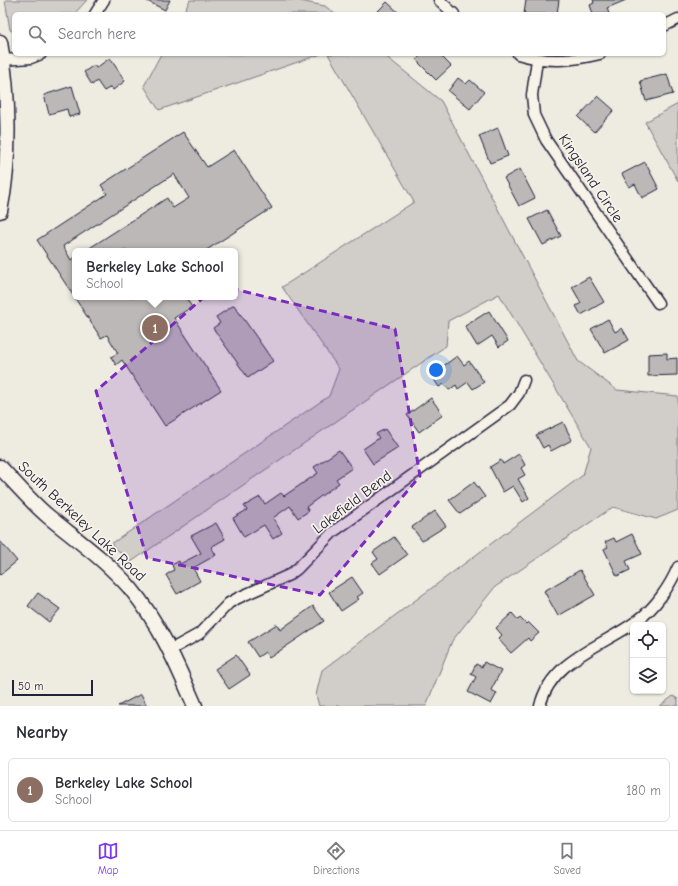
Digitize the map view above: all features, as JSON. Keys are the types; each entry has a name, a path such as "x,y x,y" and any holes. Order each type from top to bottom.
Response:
{"street":[{"path":"96,12 104,0"},
{"path":"439,0 452,12"},
{"path":"666,25 678,19"},
{"path":"0,42 3,60 7,167 0,211"},
{"path":"3,60 31,58 36,56"},
{"path":"524,56 537,60 575,60 592,56"},
{"name":"Kingsland Circle","path":"537,60 532,95 534,115 546,140 658,303"},
{"name":"Lakefield Bend","path":"170,650 198,634 229,604 238,598 289,575 297,569 333,532 510,405 519,393 524,380"},
{"name":"South Berkeley Lake Road","path":"0,467 41,510 84,544 130,588 150,614 170,650 195,706"},
{"path":"540,706 551,681 557,674 571,662 638,621 648,612 673,578 678,567"}],"highlighted area":[{"path":"218,285 395,329 420,476 320,595 147,558 96,391"}],"shaded area":[{"path":"5,0 87,0 76,12 12,12 12,31 10,30"},
{"path":"190,0 295,0 325,6 332,12 184,12"},
{"path":"160,56 315,56 159,110 144,86"},
{"path":"329,56 385,56 441,101 578,361 617,390 678,396 678,510 656,519 613,507 495,587 452,641 426,706 319,706 316,695 322,670 583,475 591,447 499,294 448,321 446,346 131,562 111,544 329,396 339,369 282,287 414,202"},
{"path":"678,104 678,181 645,122"},
{"path":"673,696 678,699 678,706 660,706"}],"building":[{"path":"145,0 170,0 165,10"},
{"path":"526,0 559,0 557,12 524,12"},
{"path":"593,0 626,0 607,8 608,12 592,12 590,5 594,3"},
{"path":"387,2 398,12 377,12"},
{"path":"420,56 441,56 451,66 436,80 416,60"},
{"path":"110,58 125,81 113,90 111,87 104,91 97,81 92,85 84,72 94,65 96,68"},
{"path":"667,74 673,94 646,101 640,81"},
{"path":"458,78 466,84 470,80 484,92 470,109 448,91"},
{"path":"72,86 80,114 69,117 67,109 49,114 44,95"},
{"path":"598,96 614,110 594,132 578,117"},
{"path":"498,128 508,156 490,163 479,136"},
{"path":"183,132 207,167 234,150 272,208 210,248 90,248 167,198 173,208 189,198 174,174 63,246 71,260 72,259 72,294 37,240 107,194 101,185"},
{"path":"645,162 659,189 642,198 635,184 629,187 622,174"},
{"path":"520,169 535,198 519,206 504,178"},
{"path":"547,210 561,236 543,245 529,219"},
{"path":"589,277 604,302 581,315 576,306 581,303 572,287"},
{"path":"76,300 187,300 192,307 174,318 221,390 165,426 122,360 116,365 111,357 118,353 107,335 101,338"},
{"path":"234,305 273,361 248,378 213,328 220,323 216,317"},
{"path":"489,311 508,341 499,347 492,336 477,346 465,326"},
{"path":"608,319 615,332 622,328 629,340 605,353 591,329"},
{"path":"667,353 667,359 677,358 677,375 648,376 648,354"},
{"path":"457,356 464,365 469,361 484,382 473,389 468,382 458,389 456,385 449,390 444,384 439,387 431,375"},
{"path":"431,398 443,415 419,432 407,415"},
{"path":"563,422 572,440 551,451 548,445 543,448 536,435"},
{"path":"385,429 398,448 373,464 363,449 379,438 376,434"},
{"path":"339,450 352,468 336,479 339,483 306,507 309,511 298,518 290,506 273,518 282,533 273,539 264,525 244,537 233,518 247,510 244,506 260,497 265,504 281,493 284,496 318,473 314,467"},
{"path":"519,454 525,465 521,468 525,475 518,479 529,498 523,502 513,486 503,492 490,467 501,460 503,464"},
{"path":"474,482 485,497 460,514 449,500"},
{"path":"435,511 446,526 422,541 412,527"},
{"path":"216,523 225,539 211,547 216,555 193,568 200,581 177,594 166,575 174,570 172,565 179,561 180,564 201,553 191,536"},
{"path":"632,534 642,554 626,561 630,570 617,576 604,549 608,547 605,542 614,538 616,542"},
{"path":"394,537 407,555 380,574 372,563 378,559 373,552"},
{"path":"0,541 17,561 0,575"},
{"path":"580,570 595,595 558,616 544,591"},
{"path":"352,577 363,593 357,597 359,599 341,611 329,592"},
{"path":"38,593 60,609 49,622 28,606"},
{"path":"313,606 324,621 269,658 265,652 258,657 248,642 277,624 280,630"},
{"path":"512,613 518,620 520,618 526,624 528,622 539,633 530,641 528,638 511,653 498,639 502,635 496,628"},
{"path":"236,655 250,675 229,689 215,669"},
{"path":"484,662 501,671 491,690 497,693 491,704 468,692 476,677 471,674 476,664 482,667"},
{"path":"141,694 147,706 118,706"}],"place":[{"name":"Berkeley Lake School","path":"155,328"}]}
